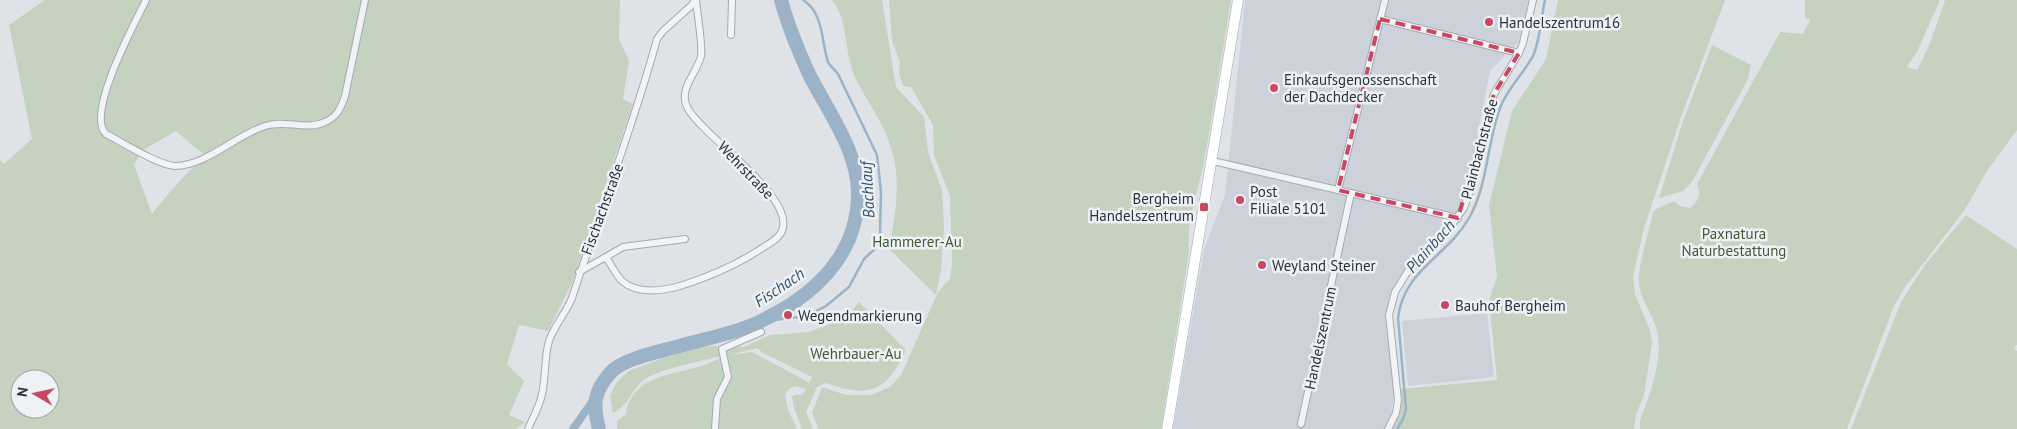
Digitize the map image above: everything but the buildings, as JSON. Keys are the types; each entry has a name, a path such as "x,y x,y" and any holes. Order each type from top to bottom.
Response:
{"main road":[{"path":"1167,429 1213,161 1238,0"}],"street":[{"path":"146,0 106,90 100,122 101,129 106,134 158,161 176,166 196,162 247,133 266,125 283,123 315,125 333,118 342,107 345,96 365,0"},
{"name":"Fischachstraße","path":"528,429 542,397 549,341 571,300 579,272 626,141 657,39 662,31 692,5 695,0"},
{"name":"Wehrstraße","path":"604,258 607,259 619,277 633,287 648,290 666,290 692,282 739,263 777,238 782,231 784,222 778,203 768,190 694,116 684,100 689,81 697,68 702,53 695,0"},
{"path":"731,35 732,0"},
{"path":"1338,190 1385,0"},
{"name":"Plainbachstraße","path":"1388,429 1396,414 1398,400 1389,315 1395,292 1408,271 1440,239 1464,208 1494,94 1519,53 1533,0"},
{"path":"1380,19 1519,53"},
{"path":"1213,161 1458,218"},
{"name":"Handelszentrum","path":"1301,424 1351,193"},
{"path":"579,272 623,247 685,239"},
{"path":"714,429 718,399 728,377 722,350 761,332"}],"highlighted area":[{"path":"1380,19 1519,53 1494,94 1458,218 1338,190"}],"shaded area":[{"path":"1245,0 1529,0 1519,41 1490,71 1463,207 1396,284 1385,316 1394,395 1391,414 1384,429 1173,429 1204,249 1225,195"},
{"path":"1487,313 1494,377 1408,386 1402,321"}],"green space":[{"path":"45,0 364,0 358,33 341,100 335,112 327,119 318,122 274,121 263,124 205,156 176,131 143,150 134,165 152,214 176,185 197,164 244,136 273,125 321,125 335,117 346,96 366,0 620,0 619,39 629,61 623,99 633,104 572,283 548,331 519,325 507,364 524,381 509,415 525,422 516,429 0,429 0,160 4,164 32,139 9,25"},
{"name":"Hammerer-Au","path":"832,0 882,0 896,87 924,117 928,152 942,190 944,227 941,270 936,295 889,249 895,215 896,168 887,137 855,77 850,62 843,22"},
{"path":"889,0 1231,0 1204,162 1189,229 1189,252 1161,429 819,429 812,413 822,387 846,395 871,395 890,387 901,375 938,292 950,279 952,264 950,196 934,155 933,125 911,87 903,86 899,73 900,62 892,41"},
{"path":"1558,0 1725,0 1680,120 1644,228 1633,276 1635,294 1650,330 1652,343 1644,395 1636,415 1634,429 1391,429 1401,405 1400,389 1497,380 1489,300 1497,276 1489,205 1512,111 1546,59"},
{"path":"1805,0 1940,0 1917,52 1907,67 1917,70 1929,46 1945,0 2017,0 2017,130 1987,171 1964,211 1905,287 1894,306 1847,429 1640,429 1640,421 1655,375 1659,350 1656,327 1643,299 1639,280 1642,256 1653,212 1674,201 1680,206 1690,208 1695,203 1699,195 1697,184 1780,32 1803,34 1810,20 1805,17"},
{"name":"Paxnatura Naturbestattung","path":"1712,45 1751,65 1748,79 1692,182 1683,191 1659,198 1683,121"},
{"path":"1966,215 2017,249 2017,344 2014,349 2017,351 2017,429 1851,429 1901,302 1924,266"},
{"name":"Wehrbauer-Au","path":"859,302 906,350 892,375 875,388 854,390 826,383 817,387 806,412 813,429 802,429 794,408 792,396 803,394 806,388 803,389 797,386 790,388 785,394 788,410 797,429 617,429 617,421 626,414 631,399 640,388 652,380 696,368 722,356 680,366 648,377 641,382 622,407 613,413 610,396 616,383 629,371 663,358 699,348 711,346 744,347 770,335 809,332 832,323 850,313","holes":["757,348 763,353 812,377 808,384 808,382 752,352 730,355"]}],"waterway":[{"name":"Fischach","path":"599,429 595,406 597,393 604,380 616,368 641,357 739,330 778,312 797,300 828,272 840,256 850,237 856,217 858,195 853,163 841,133 805,65 790,29 781,0"},
{"name":"Bachlauf","path":"758,322 807,316 826,306 849,287 864,259 876,248 880,233 881,192 877,155 838,74 828,62 821,28 815,12 803,0"},
{"name":"Plainbach","path":"1397,429 1406,409 1398,318 1402,301 1417,275 1460,231 1469,218 1484,178 1492,135 1500,108 1535,51 1545,0"},
{"path":"573,429 595,398"}],"place":[{"name":"Handelszentrum16","path":"1489,22"},
{"name":"Einkaufsgenossenschaft der Dachdecker","path":"1274,88"},
{"name":"Post Filiale 5101","path":"1240,200"},
{"name":"Bergheim Handelszentrum","path":"1204,207"},
{"name":"Weyland Steiner","path":"1262,265"},
{"name":"Bauhof Bergheim","path":"1445,305"},
{"name":"Wegendmarkierung","path":"788,315"}]}
